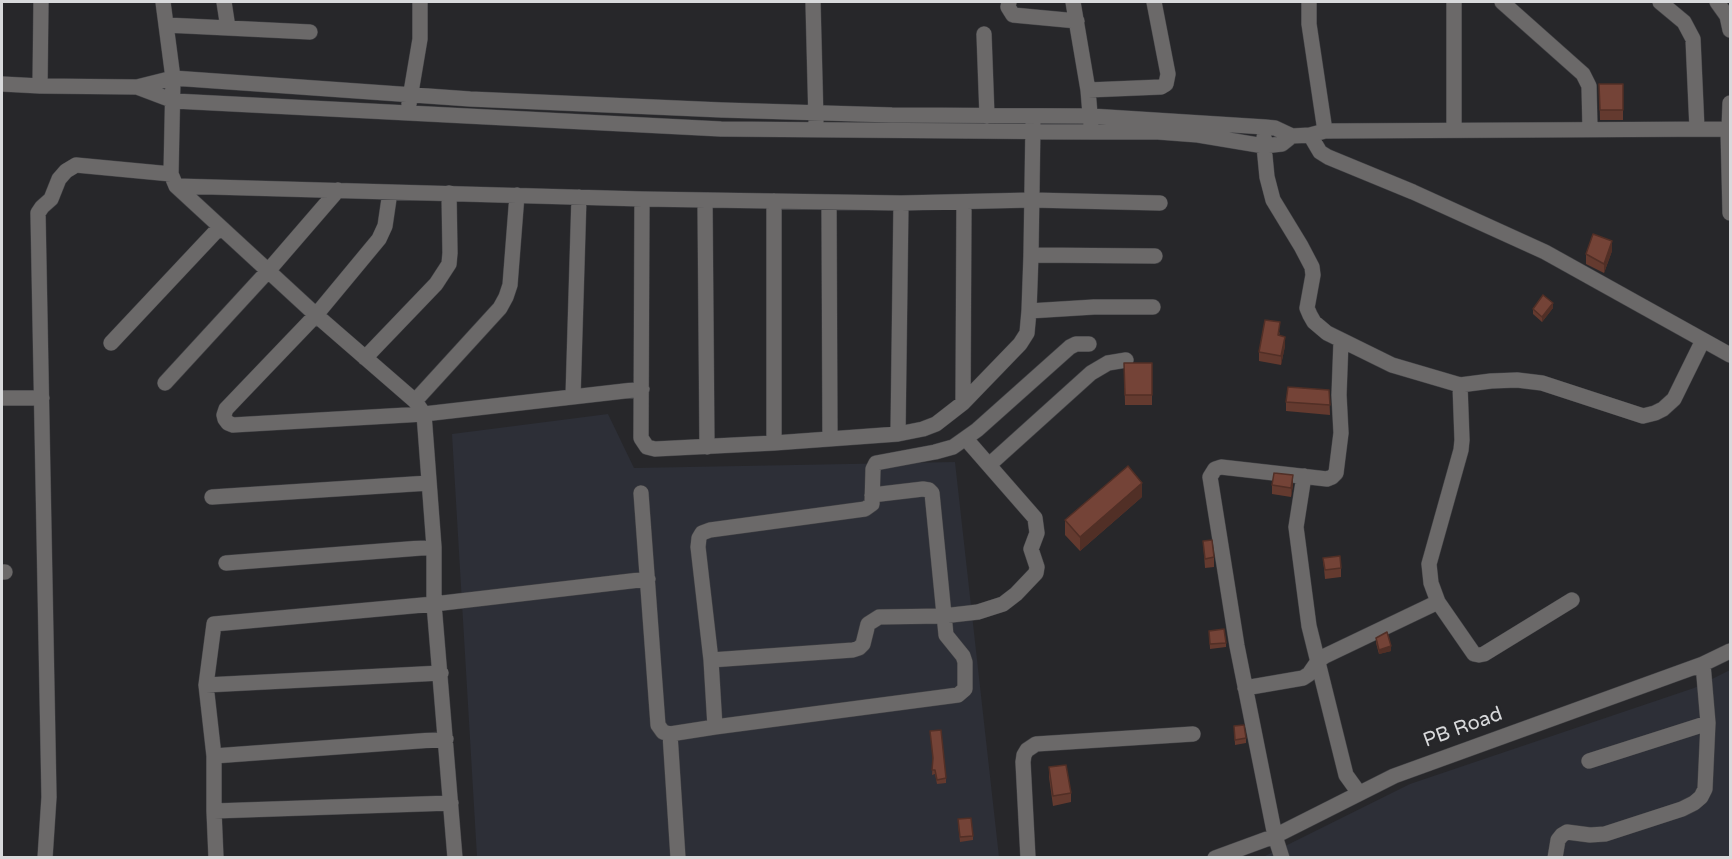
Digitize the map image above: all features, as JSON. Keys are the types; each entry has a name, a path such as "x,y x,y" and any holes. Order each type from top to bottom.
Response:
{"street":[{"path":"40,86 41,2"},
{"path":"163,2 173,78 173,180 220,227 419,408 429,483 434,547 434,604 455,858"},
{"path":"224,2 228,28"},
{"path":"408,113 420,39 420,2"},
{"path":"813,2 816,130"},
{"path":"1008,2 1013,15 1077,21"},
{"path":"1073,2 1088,90 1091,132"},
{"path":"1088,90 1161,87 1167,84 1168,75 1154,2"},
{"path":"1309,2 1309,24 1325,131"},
{"path":"1454,2 1454,130"},
{"path":"1502,2 1583,74 1589,86 1590,129"},
{"path":"1660,2 1684,22 1693,39 1697,129"},
{"path":"1717,2 1727,16 1731,30"},
{"path":"166,25 310,32"},
{"path":"984,34 987,116"},
{"path":"2,84 137,87 173,78 470,99 892,115 968,123 1033,124 1091,116 1265,127 1275,128 1292,136 1325,131 1729,129"},
{"path":"137,87 174,101 721,129 891,130 968,123 987,116 1091,132 1177,132 1264,146 1282,144 1292,136"},
{"path":"1731,103 1729,129 1731,213"},
{"path":"721,129 722,110"},
{"path":"891,130 892,115"},
{"path":"642,200 641,438 647,447 655,449 707,447 898,434 936,424 963,403 1020,344 1027,333 1033,124"},
{"path":"1265,127 1267,177 1273,200 1312,267 1313,275 1307,308 1314,322 1341,341 1392,365 1460,385 1517,380 1542,383 1643,416 1663,409 1674,399 1703,340"},
{"path":"1310,135 1320,152 1328,157 1413,192 1545,252 1731,355"},
{"path":"45,858 49,797 38,219 42,207 51,199 59,179 76,165 173,180 390,192 642,200 901,203 1032,200 1160,203"},
{"path":"165,383 268,271 338,190"},
{"path":"390,192 385,225 379,239 316,315 226,409 224,415 228,423 233,425 573,397 642,389"},
{"path":"365,358 436,284 449,264 449,193"},
{"path":"419,408 500,308 506,297 510,285 517,195"},
{"path":"573,397 579,197"},
{"path":"705,200 707,447"},
{"path":"774,201 774,443"},
{"path":"963,403 964,201"},
{"path":"829,202 830,439"},
{"path":"898,434 901,203"},
{"path":"111,343 220,227"},
{"path":"1031,255 1155,255"},
{"path":"1029,311 1154,308"},
{"path":"1282,858 1275,836 1230,610 1210,477 1215,469 1221,467 1327,479 1336,473 1341,433 1339,395 1341,341"},
{"path":"715,727 711,660 698,547 702,533 710,530 860,511 869,507 872,504 873,469 876,463 945,450 966,439 1070,347 1076,344 1089,344"},
{"path":"989,465 1091,373 1108,363 1126,360"},
{"path":"1460,385 1461,450 1429,564 1431,583 1438,602 1474,654 1479,655 1572,600"},
{"path":"2,398 42,398"},
{"path":"711,660 853,650 863,644 868,624 879,617 943,616 978,612 1003,604 1026,585 1036,573 1037,567 1031,549 1037,533 1035,518 966,439"},
{"path":"1304,476 1297,515 1297,541 1309,626 1346,776 1359,793"},
{"path":"212,498 429,483"},
{"path":"641,493 658,725 663,732 670,734 958,695 965,689 965,662 959,650 946,635 932,494 929,490 923,489 872,495"},
{"path":"226,563 434,547"},
{"path":"216,858 214,756 206,685 214,624 434,604 648,579"},
{"path":"1245,688 1303,678 1325,656 1438,602"},
{"name":"PB Road","path":"1215,858 1275,836 1394,776 1703,664 1731,651"},
{"path":"1555,858 1558,840 1568,832 1590,835 1605,834 1682,809 1701,797 1705,789 1708,723 1703,664"},
{"path":"206,685 441,673"},
{"path":"1589,761 1708,723"},
{"path":"670,734 678,858"},
{"path":"1028,858 1023,762 1027,750 1036,744 1193,734"},
{"path":"214,756 446,739"},
{"path":"214,811 451,802"}],"shaded area":[{"path":"608,414 634,468 955,462 999,857 477,857 452,434"},
{"path":"1730,670 1730,857 1261,858 1410,784 1694,688"}],"building":[{"path":"1599,84 1623,84 1623,110 1600,110"},
{"path":"1593,234 1612,241 1604,264 1586,254"},
{"path":"1543,295 1553,303 1542,317 1533,309"},
{"path":"1265,320 1280,322 1278,335 1285,337 1281,356 1259,352"},
{"path":"1124,363 1152,363 1152,395 1125,395"},
{"path":"1288,387 1329,390 1330,405 1286,402"},
{"path":"1128,466 1142,483 1080,537 1065,520"},
{"path":"1274,473 1293,475 1291,488 1272,485"},
{"path":"1212,540 1214,557 1205,559 1203,541"},
{"path":"1340,556 1341,568 1325,570 1323,558"},
{"path":"1224,629 1226,643 1210,644 1209,631"},
{"path":"1387,632 1391,646 1379,650 1376,638"},
{"path":"1244,725 1246,738 1235,740 1234,726"},
{"path":"941,730 946,778 937,780 935,770 932,770 930,731"},
{"path":"1066,765 1071,793 1053,796 1049,767"},
{"path":"971,818 973,836 960,837 958,819"}]}
